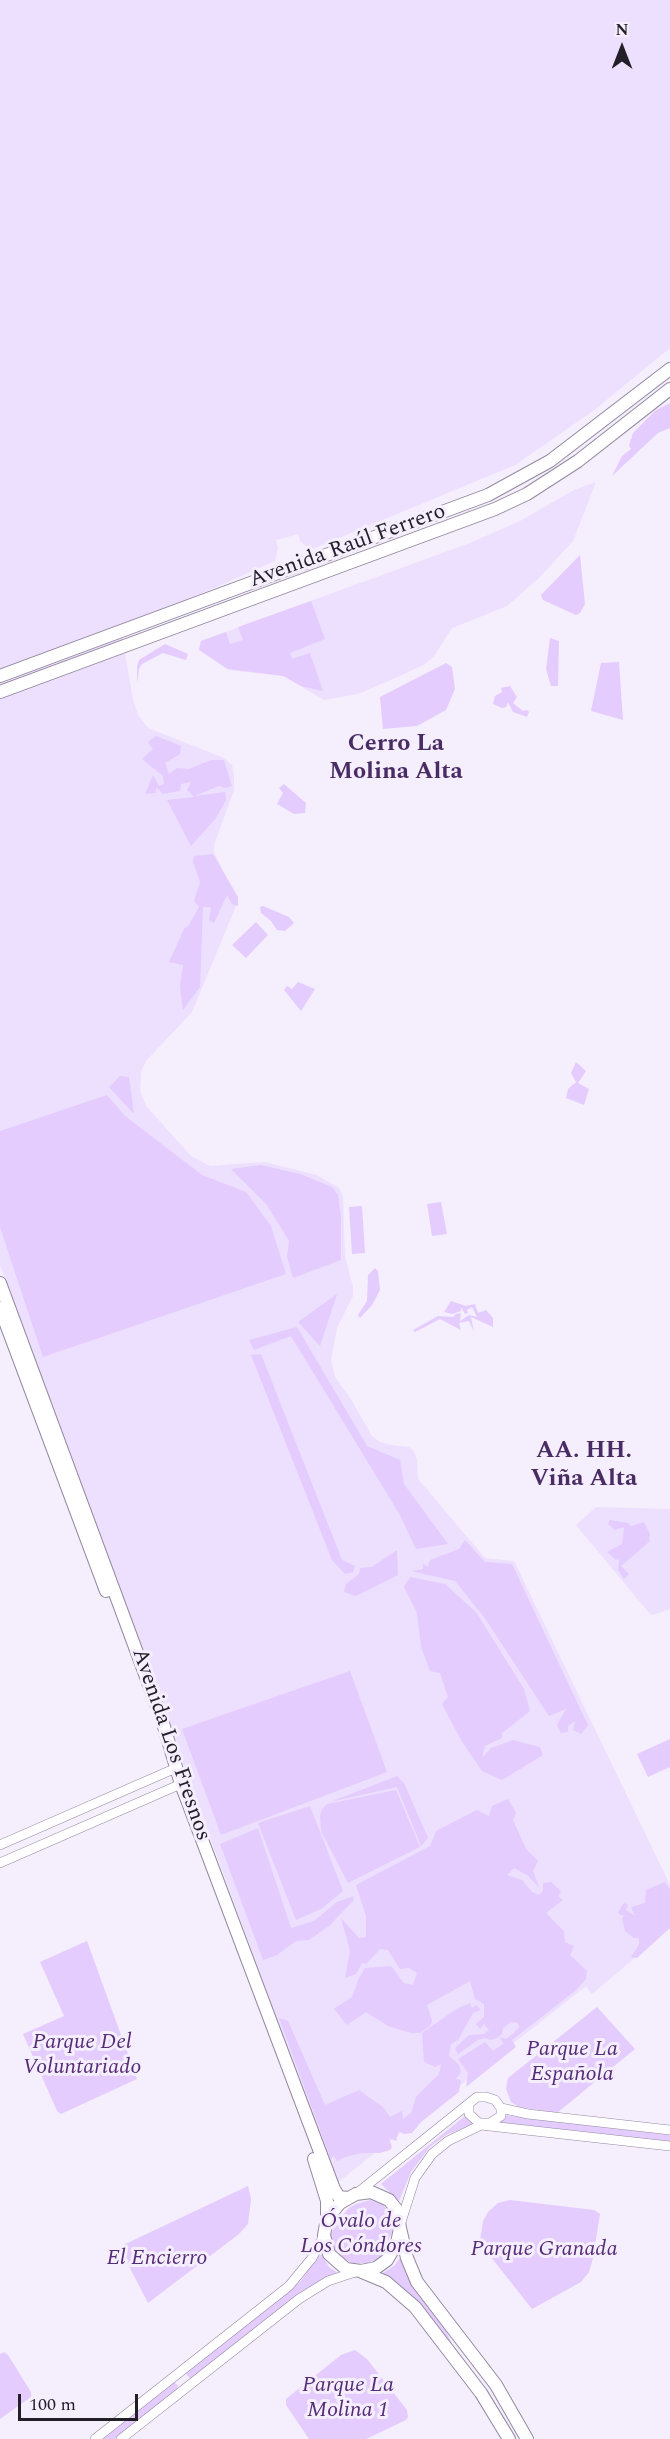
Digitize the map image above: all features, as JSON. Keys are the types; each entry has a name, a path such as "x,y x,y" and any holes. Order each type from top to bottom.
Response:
{"main road":[{"name":"Avenida Raúl Ferrero","path":"0,676 488,495 550,461 670,369"},
{"name":"Avenida Raúl Ferrero","path":"0,692 495,509 527,494 570,466 670,389"},
{"name":"Avenida Los Fresnos","path":"0,1283 162,1720 173,1770"},
{"name":"Avenida Los Fresnos","path":"0,1308 173,1770 318,2172 327,2201 327,2222"},
{"name":"Avenida Los Fresnos","path":"178,1785 334,2189 339,2197 352,2196"},
{"path":"509,2439 482,2393 415,2307 391,2286 359,2271 346,2269 333,2260 326,2247 324,2235 327,2222 334,2210 352,2196 371,2192 389,2200 397,2210 407,2258 417,2282 490,2378 527,2439"},
{"path":"359,2271 376,2268 387,2260 397,2243 400,2226"}],"street":[{"path":"0,1845 173,1770"},
{"path":"0,1863 178,1785"},
{"path":"500,2094 506,2105 518,2112"},
{"path":"352,2196 477,2097 495,2100 502,2113 498,2119 460,2135 438,2148 423,2166 407,2198 400,2226"},
{"path":"469,2104 468,2111 471,2118 485,2124 670,2146"},
{"path":"501,2108 670,2130"},
{"path":"460,2135 481,2129 505,2128"},
{"path":"95,2439 289,2286 312,2258 324,2235"},
{"path":"121,2439 306,2295 328,2281 359,2271"}],"shaded area":[{"path":"0,0 670,0 670,348 593,411 515,465 310,550 300,541 298,534 276,540 278,547 275,561 121,629 133,700 138,715 148,728 224,758 232,765 234,776 234,790 214,845 214,852 238,901 192,1012 146,1061 141,1072 140,1091 146,1106 191,1156 210,1166 264,1162 317,1175 339,1188 343,1197 345,1256 353,1296 337,1328 331,1360 335,1377 372,1436 380,1442 409,1447 413,1450 417,1459 418,1479 485,1558 514,1561 670,1885 670,1928 592,1994 586,1986 337,2183 0,1265"},
{"path":"596,482 573,541 539,578 507,606 452,628 434,656 425,664 358,694 324,700 283,676 228,670 199,650 201,641 470,543 520,521 574,490"},
{"path":"596,1507 670,1509 670,1609 650,1614 576,1525"}],"green space":[{"path":"670,403 670,428 658,433 612,476 622,456 631,449 629,445 633,433 656,410"},
{"path":"580,555 585,604 580,613 576,615 543,600 541,595"},
{"path":"311,601 325,639 290,653 292,659 310,653 323,691 301,686 284,676 228,669 199,650 201,641 226,632 230,644 243,640 238,627"},
{"path":"550,638 559,641 558,686 551,686 546,669"},
{"path":"165,644 188,654 186,660 163,653 142,664 137,683 139,660"},
{"path":"619,662 623,720 591,711 601,663"},
{"name":"Cerro La Molina Alta","path":"446,663 452,667 455,689 446,710 417,726 383,729 380,697"},
{"path":"510,686 517,697 513,703 523,711 529,712 527,717 513,712 508,702 506,707 502,708 493,704 495,696 502,692 501,688"},
{"path":"156,736 181,746 180,754 165,763 169,774 177,768 189,769 211,760 224,760 232,786 226,788 219,786 194,796 225,792 226,800 216,818 191,846 167,800 194,797 187,790 191,782 181,784 180,791 163,794 156,787 156,793 145,794 153,775 159,786 164,784 163,776 142,759 153,749 148,742"},
{"path":"284,784 306,803 305,813 294,814 277,804 283,793 279,788"},
{"path":"213,854 238,897 238,906 232,904 227,895 214,923 209,920 211,907 203,907 200,987 183,1010 180,987 183,965 169,962 184,929 189,925 199,907 194,901 200,882 193,862 194,856"},
{"path":"263,906 289,917 294,923 285,931 277,930 261,913 260,907"},
{"path":"256,922 268,935 246,958 232,945"},
{"path":"298,982 315,989 301,1011 284,990 287,986 292,989"},
{"path":"576,1062 586,1071 578,1083 589,1089 584,1105 566,1098 568,1089 576,1082 571,1073"},
{"path":"120,1076 129,1077 134,1114 109,1087"},
{"path":"107,1095 125,1116 202,1175 246,1192 271,1226 286,1274 43,1357 0,1227 0,1131"},
{"path":"261,1165 300,1174 332,1187 338,1195 341,1218 341,1260 293,1278 287,1257 289,1241 267,1205 231,1169"},
{"path":"441,1202 447,1234 432,1236 427,1204"},
{"path":"362,1206 365,1253 352,1254 349,1207"},
{"path":"375,1268 378,1271 380,1290 372,1305 360,1318 358,1315 367,1301 368,1275"},
{"path":"337,1294 320,1346 298,1322"},
{"path":"451,1301 466,1306 475,1304 478,1313 486,1310 493,1318 493,1327 471,1317 474,1332 469,1321 459,1323 461,1330 440,1319 415,1332 413,1330 438,1316 453,1317 461,1313 460,1321 469,1315 477,1317 472,1307 465,1314 461,1307 461,1311 452,1314 444,1312"},
{"path":"297,1327 367,1446 400,1460 404,1484 448,1544 416,1549 400,1515 291,1336 254,1350 249,1340"},
{"path":"261,1354 342,1560 355,1566 353,1572 345,1574 332,1560 251,1355"},
{"path":"610,1520 628,1523 631,1526 644,1522 650,1534 649,1542 621,1566 629,1574 624,1579 618,1570 619,1559 616,1560 607,1552 622,1544 624,1527 615,1530 608,1524"},
{"path":"465,1540 485,1562 512,1564 588,1725 581,1734 573,1730 575,1721 568,1726 568,1732 561,1733 557,1725 566,1709 549,1716 484,1617 455,1581 411,1571 423,1569 423,1564 428,1567 430,1560 459,1549"},
{"path":"397,1550 398,1575 356,1596 344,1592 346,1584 359,1574 360,1568 372,1567"},
{"path":"410,1577 445,1584 476,1612 524,1689 530,1711 502,1733 502,1738 485,1746 482,1758 491,1748 513,1740 540,1747 543,1755 502,1780 482,1771 461,1740 442,1704 448,1697 440,1673 430,1671 421,1647 417,1613 404,1587"},
{"path":"350,1671 387,1772 221,1835 182,1729"},
{"path":"670,1739 670,1767 648,1777 637,1754"},
{"path":"397,1776 404,1783 428,1838 421,1846 397,1787 330,1802"},
{"path":"396,1790 420,1847 348,1883 321,1831 322,1809 327,1804"},
{"path":"508,1799 516,1813 513,1820 526,1849 538,1861 533,1871 539,1887 527,1875 514,1868 507,1875 522,1880 532,1892 539,1895 543,1891 543,1883 551,1882 561,1891 558,1896 563,1900 546,1913 564,1931 565,1942 574,1946 570,1955 587,1971 586,1979 575,1991 512,2040 516,2047 466,2087 468,2073 458,2059 485,2042 493,2051 503,2044 500,2037 506,2039 514,2033 519,2027 518,2023 511,2022 503,2028 502,2034 497,2038 478,2040 458,2054 455,2048 469,2035 484,2034 489,2030 484,2024 480,2029 476,2024 484,2017 484,2004 475,1999 470,1981 427,2005 432,2021 430,2026 420,2033 411,2033 388,2026 366,2012 347,2025 334,2009 352,1997 365,1968 391,1966 404,1983 413,1985 417,1973 409,1968 400,1969 388,1950 380,1949 366,1964 362,1963 356,1974 345,1978 350,1951 341,1918 359,1938 366,1937 366,1916 356,1885 430,1846 436,1831 477,1810 489,1816 492,1806"},
{"path":"310,1806 343,1891 321,1909 296,1920 258,1823"},
{"path":"258,1828 291,1928 314,1921 337,1902 354,1896 353,1901 329,1926 309,1940 296,1941 277,1955 263,1960 220,1844"},
{"path":"665,1882 670,1890 670,1928 637,1958 631,1957 639,1945 639,1938 634,1938 625,1931 622,1919 624,1915 618,1912 624,1903 628,1905 626,1910 635,1916 631,1907 645,1903 646,1890"},
{"name":"Parque Del Voluntariado","path":"87,1941 137,2079 61,2114 57,2111 23,2034 64,2016 40,1962"},
{"path":"470,2003 472,2008 476,2005 481,2010 473,2013 458,2040 451,2044 449,2056 459,2065 461,2072 456,2079 461,2080 459,2092 421,2122 412,2133 404,2134 399,2131 396,2141 389,2138 392,2147 390,2150 380,2153 361,2153 337,2161 333,2155 331,2160 279,2018 288,2021 325,2105 359,2090 384,2108 390,2117 402,2111 403,2119 411,2113 416,2097 439,2074 441,2064 435,2067 424,2062 422,2033 458,2008"},
{"name":"Parque La Española","path":"597,2007 635,2049 557,2113 519,2107 511,2102 506,2089 508,2078"},
{"path":"466,2115 475,2124 446,2135 430,2147 411,2172 399,2201 381,2184"},
{"path":"504,2115 670,2135 670,2144 496,2124"},
{"name":"El Encierro","path":"248,2186 251,2199 248,2224 239,2234 148,2303 119,2247"},
{"name":"Óvalo de Los Cóndores","path":"370,2200 383,2205 389,2211 392,2218 392,2233 379,2258 367,2263 353,2263 338,2256 331,2241 331,2234 337,2221 349,2208"},
{"name":"Parque Granada","path":"510,2200 594,2210 600,2214 589,2272 581,2282 532,2309 483,2247 480,2240 483,2221 488,2212 498,2203"},
{"path":"320,2252 329,2267 338,2273 306,2289 191,2379 185,2373 301,2281"},
{"path":"402,2254 443,2324 456,2353 380,2275 395,2265"},
{"name":"Parque La Molina 1","path":"355,2350 367,2359 407,2410 408,2417 366,2439 309,2439 286,2405 286,2399 341,2355"},
{"path":"4,2352 31,2392 31,2397 0,2419 0,2354"},
{"path":"174,2382 178,2385 177,2390 115,2439 101,2439"}],"district":[{"name":"Cerro La Molina Alta","path":"396,759"},
{"name":"AA. HH. Viña Alta","path":"584,1466"}]}
